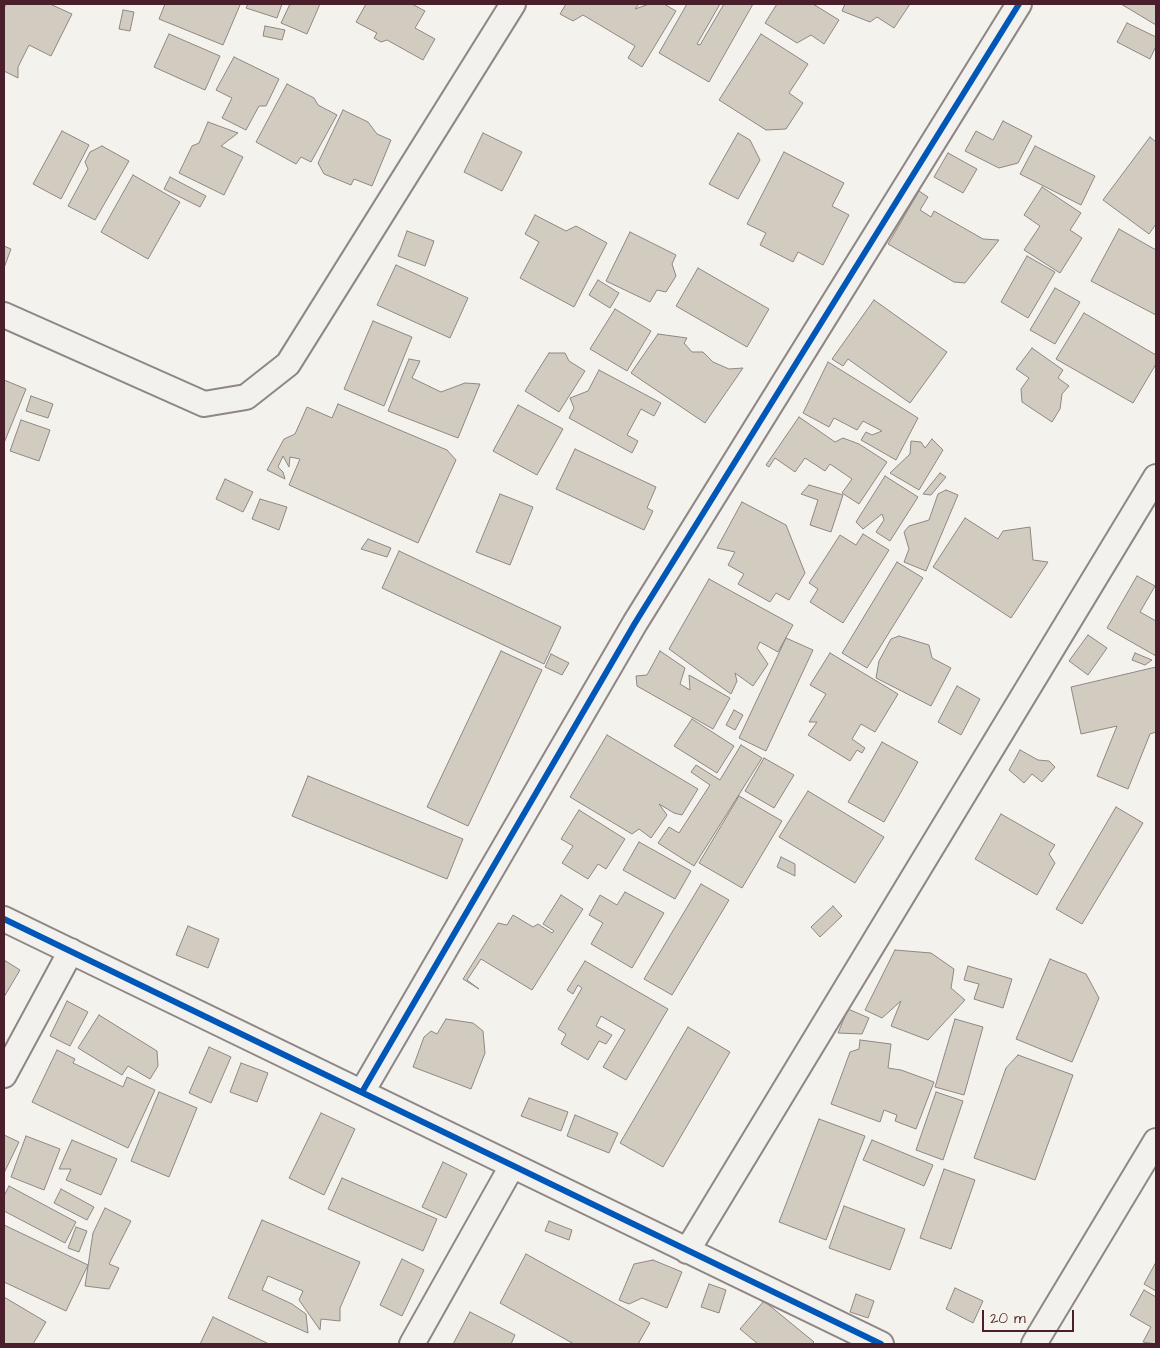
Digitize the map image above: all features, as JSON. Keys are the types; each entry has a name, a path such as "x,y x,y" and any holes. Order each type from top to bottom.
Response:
{"street":[{"path":"4,315 204,404 246,397 288,364 513,4"},
{"path":"362,1092 635,623 1019,4"},
{"path":"687,1251 1156,476"},
{"path":"4,919 881,1344"},
{"path":"4,1075 71,951"},
{"path":"1034,1344 1156,1141"},
{"path":"412,1344 512,1166"}],"building":[{"path":"6,4 50,4 72,14 51,56 29,45 18,67 18,78 4,71 4,9"},
{"path":"165,4 240,5 223,45 159,19"},
{"path":"248,4 282,4 277,18 246,8"},
{"path":"290,4 320,4 307,34 281,23"},
{"path":"366,4 412,4 425,11 415,28 435,39 423,60 387,40 381,42 374,38 377,33 356,22"},
{"path":"566,4 639,4 635,9 649,4 664,4 676,11 642,67 628,58 635,46 583,15 573,21 560,14"},
{"path":"687,4 720,4 697,44 700,45 724,4 753,4 709,82 659,53"},
{"path":"777,4 813,4 839,20 824,44 811,35 797,43 765,23"},
{"path":"845,4 910,4 894,28 877,17 870,22 842,11"},
{"path":"1121,4 1156,4 1156,25"},
{"path":"123,10 134,12 130,31 119,29"},
{"path":"1127,23 1156,37 1156,46 1150,59 1117,42"},
{"path":"265,26 285,30 282,40 263,36"},
{"path":"169,34 220,56 205,90 154,67"},
{"path":"761,34 808,64 789,93 803,103 786,129 766,130 719,100"},
{"path":"234,57 279,79 266,106 259,106 246,130 222,118 232,98 216,90"},
{"path":"287,84 314,98 318,105 337,115 311,162 301,157 296,164 256,142"},
{"path":"343,110 368,122 377,134 391,140 372,186 354,179 351,185 324,174 318,163"},
{"path":"1003,121 1032,136 1018,163 999,168 965,151 976,131 993,140"},
{"path":"208,122 238,133 221,146 243,157 224,195 179,173 192,146 199,143"},
{"path":"62,131 89,145 61,199 33,184"},
{"path":"483,133 522,152 502,191 464,172"},
{"path":"738,133 750,140 760,160 738,199 709,184"},
{"path":"1150,137 1156,142 1156,224 1149,234 1103,200"},
{"path":"102,146 129,161 95,220 68,206 88,169 85,162 90,152"},
{"path":"1035,146 1095,176 1081,205 1020,174"},
{"path":"784,152 844,183 832,206 849,215 823,265 798,252 793,262 760,245 766,233 747,224"},
{"path":"948,153 977,169 963,193 934,177"},
{"path":"133,175 180,202 148,259 101,232"},
{"path":"170,177 206,196 200,207 164,189"},
{"path":"1042,187 1081,213 1070,230 1082,238 1060,273 1024,250 1040,226 1024,215"},
{"path":"919,191 928,197 920,210 931,217 934,211 983,239 999,240 965,283 954,282 888,244"},
{"path":"535,215 566,231 576,226 607,243 574,307 520,278 539,242 525,234"},
{"path":"1119,229 1156,250 1156,315 1091,281"},
{"path":"407,231 434,241 425,266 398,256"},
{"path":"630,232 676,255 672,264 676,276 666,292 657,290 650,302 606,281"},
{"path":"4,246 11,249 4,268"},
{"path":"1027,256 1055,272 1028,318 1001,302"},
{"path":"396,265 468,298 450,338 377,305"},
{"path":"698,268 769,309 747,347 676,306"},
{"path":"598,280 619,293 610,308 589,295"},
{"path":"1055,288 1080,302 1055,344 1030,330"},
{"path":"874,300 947,352 910,403 848,359 843,366 832,359"},
{"path":"615,309 651,331 627,371 590,349"},
{"path":"1084,313 1156,355 1156,364 1133,403 1056,359"},
{"path":"373,321 412,337 384,406 344,389"},
{"path":"658,334 687,338 684,343 692,352 703,352 713,362 729,369 743,368 705,423 631,373"},
{"path":"1032,348 1063,370 1058,378 1069,386 1062,394 1060,409 1052,422 1022,402 1021,389 1029,378 1016,369"},
{"path":"549,353 565,353 569,361 585,371 559,412 525,391"},
{"path":"409,359 420,361 412,378 441,392 465,383 480,384 458,438 388,411"},
{"path":"828,362 918,418 896,460 861,440 866,432 872,435 882,431 863,421 857,430 834,418 829,427 803,413"},
{"path":"599,370 661,403 654,416 641,409 627,435 638,441 632,453 569,418 574,408 570,398 588,391"},
{"path":"4,380 26,389 4,443"},
{"path":"31,396 53,404 48,418 26,411"},
{"path":"338,404 447,450 456,460 418,543 289,485 300,459 290,457 289,467 283,456 278,467 283,472 285,479 267,470 284,439 295,434 307,407 332,418"},
{"path":"518,405 563,429 537,475 493,451"},
{"path":"799,417 835,442 843,438 859,444 887,462 859,504 842,493 852,479 830,464 825,471 805,458 795,472 775,458 769,467 766,465"},
{"path":"21,420 50,430 39,461 10,451"},
{"path":"932,439 943,450 919,490 890,473 910,454 911,441 921,442 925,448"},
{"path":"575,449 656,487 647,508 653,511 644,530 556,489"},
{"path":"940,473 946,477 931,495 923,494"},
{"path":"885,476 918,497 890,541 876,532 884,520 882,514 863,529 856,522"},
{"path":"225,479 253,492 243,512 216,499"},
{"path":"809,485 843,495 831,532 810,525 818,500 801,494"},
{"path":"946,490 958,495 926,571 904,562 909,549 904,532 909,526 929,520 938,494"},
{"path":"500,494 533,507 510,565 476,552"},
{"path":"260,499 287,507 279,530 252,519"},
{"path":"742,502 786,525 805,573 789,600 776,593 770,602 738,584 744,574 728,565 735,552 717,548"},
{"path":"965,518 998,539 1003,531 1030,527 1033,560 1048,562 1011,618 933,567"},
{"path":"863,534 889,550 843,623 810,602 818,589 809,583 840,535 856,545"},
{"path":"368,539 391,548 387,557 361,549"},
{"path":"399,551 561,627 544,664 382,588"},
{"path":"897,562 923,578 867,668 842,653"},
{"path":"1137,576 1155,586 1140,612 1156,621 1156,656 1107,628"},
{"path":"709,579 793,625 778,652 760,642 757,648 768,664 753,686 735,673 737,681 731,694 669,649"},
{"path":"1088,635 1107,648 1088,675 1069,661"},
{"path":"899,636 929,645 932,658 951,668 931,706 876,678 879,661 891,639"},
{"path":"786,638 813,650 766,751 739,738"},
{"path":"501,651 542,670 468,826 427,807"},
{"path":"660,651 685,668 680,684 690,690 689,675 730,698 713,729 637,686 636,676 647,675"},
{"path":"830,653 898,694 875,732 861,724 852,739 865,748 862,753 857,750 850,761 808,735 817,722 809,722 826,694 810,685"},
{"path":"1135,653 1152,660 1145,665 1132,660"},
{"path":"551,654 569,663 562,675 545,667"},
{"path":"1156,667 1156,732 1150,734 1128,789 1097,776 1117,726 1081,734 1071,687"},
{"path":"957,686 980,699 961,735 938,722"},
{"path":"734,710 743,715 735,730 726,725"},
{"path":"692,719 734,746 717,773 674,746"},
{"path":"607,735 698,789 682,815 674,813 659,804 667,815 651,838 639,829 632,834 570,797"},
{"path":"882,742 918,762 884,822 848,802"},
{"path":"741,745 762,758 694,866 658,843 669,827 679,833 710,785 691,772 696,765 720,780"},
{"path":"1020,750 1038,760 1049,761 1055,767 1042,782 1032,774 1024,783 1009,770"},
{"path":"764,758 794,775 774,808 745,791"},
{"path":"308,776 463,839 447,879 292,816"},
{"path":"808,791 884,837 855,883 779,837"},
{"path":"739,796 782,821 742,888 699,863"},
{"path":"1116,807 1143,823 1082,924 1056,909"},
{"path":"579,810 625,839 606,869 598,864 588,879 562,863 573,846 561,839"},
{"path":"1001,814 1055,845 1049,854 1055,863 1037,895 975,859"},
{"path":"639,842 691,871 675,899 623,870"},
{"path":"781,857 795,864 795,876 777,867"},
{"path":"701,884 729,900 672,995 644,979"},
{"path":"625,892 664,913 632,968 591,944 603,923 589,915 600,895 617,905"},
{"path":"561,895 583,909 532,990 481,959 467,980 479,989 463,979 498,923 507,925 513,915 533,927 538,924 552,933 554,931 543,924"},
{"path":"833,906 842,916 820,937 811,927"},
{"path":"188,926 219,939 208,968 176,955"},
{"path":"895,950 931,953 954,969 951,988 965,1000 928,1040 891,1026 901,1001 882,1018 865,1010"},
{"path":"1050,959 1086,974 1099,998 1072,1062 1016,1039"},
{"path":"4,960 20,970 4,997"},
{"path":"585,961 668,1009 626,1080 603,1067 625,1030 601,1016 596,1026 612,1035 606,1044 599,1041 588,1060 561,1044 566,1034 558,1029 582,988 578,985 573,994 567,990"},
{"path":"968,966 1012,979 1003,1008 974,999 979,984 964,980"},
{"path":"67,1001 88,1012 70,1046 50,1036"},
{"path":"848,1009 869,1018 862,1034 838,1033"},
{"path":"99,1015 157,1051 158,1066 150,1079 128,1066 122,1075 78,1048"},
{"path":"446,1019 473,1023 483,1031 485,1053 471,1089 413,1067 424,1037 431,1031 437,1034"},
{"path":"955,1019 983,1027 964,1095 935,1087"},
{"path":"688,1027 730,1052 663,1167 620,1143"},
{"path":"860,1040 891,1044 888,1068 901,1070 934,1082 916,1129 895,1121 897,1115 884,1110 880,1122 831,1104 850,1052 859,1049"},
{"path":"209,1047 231,1057 211,1103 189,1093"},
{"path":"57,1050 75,1059 73,1063 123,1087 127,1077 155,1090 128,1148 32,1102"},
{"path":"1018,1055 1073,1075 1035,1180 974,1158 1006,1068"},
{"path":"241,1063 268,1073 257,1102 230,1092"},
{"path":"159,1092 197,1108 169,1177 131,1161"},
{"path":"936,1092 963,1101 943,1160 916,1150"},
{"path":"529,1098 568,1112 561,1131 521,1116"},
{"path":"321,1113 355,1129 324,1195 289,1178"},
{"path":"575,1115 618,1133 609,1153 567,1136"},
{"path":"819,1119 865,1136 826,1240 779,1222"},
{"path":"4,1135 19,1142 4,1173"},
{"path":"26,1136 60,1149 44,1190 11,1177"},
{"path":"72,1140 117,1159 101,1195 66,1180 71,1169 59,1169"},
{"path":"872,1140 933,1165 924,1186 863,1160"},
{"path":"443,1162 467,1174 446,1218 422,1207"},
{"path":"944,1169 975,1180 951,1249 920,1238"},
{"path":"342,1178 437,1219 423,1251 328,1209"},
{"path":"9,1186 76,1222 65,1243 4,1211 4,1196"},
{"path":"61,1189 94,1207 87,1220 54,1203"},
{"path":"844,1206 905,1229 890,1270 829,1248"},
{"path":"105,1208 131,1221 109,1264 119,1268 109,1289 85,1286 93,1233"},
{"path":"262,1220 360,1262 340,1308 340,1321 321,1319 320,1330 299,1300 303,1291 268,1276 262,1290 292,1304 306,1314 308,1333 228,1298"},
{"path":"549,1221 572,1230 569,1240 545,1231"},
{"path":"4,1225 88,1265 66,1311 4,1282"},
{"path":"76,1227 87,1231 79,1252 68,1248"},
{"path":"526,1254 650,1323 638,1344 574,1344 500,1303"},
{"path":"402,1259 424,1270 402,1316 380,1305"},
{"path":"653,1260 682,1272 667,1308 642,1298 629,1304 619,1300 634,1264"},
{"path":"1156,1262 1156,1291 1144,1284"},
{"path":"709,1284 726,1290 719,1313 701,1307"},
{"path":"955,1288 983,1301 973,1323 946,1309"},
{"path":"1144,1290 1156,1297 1156,1344 1143,1342 1151,1327 1130,1315"},
{"path":"856,1294 874,1301 868,1318 850,1312"},
{"path":"4,1297 46,1322 33,1344 4,1344"},
{"path":"764,1301 814,1342 812,1344 758,1344 740,1329"},
{"path":"470,1312 515,1335 511,1344 453,1344"},
{"path":"213,1317 269,1344 200,1344"}],"cycle path":[{"path":"362,1092 635,623 1019,4"},
{"path":"4,919 881,1344"}]}
